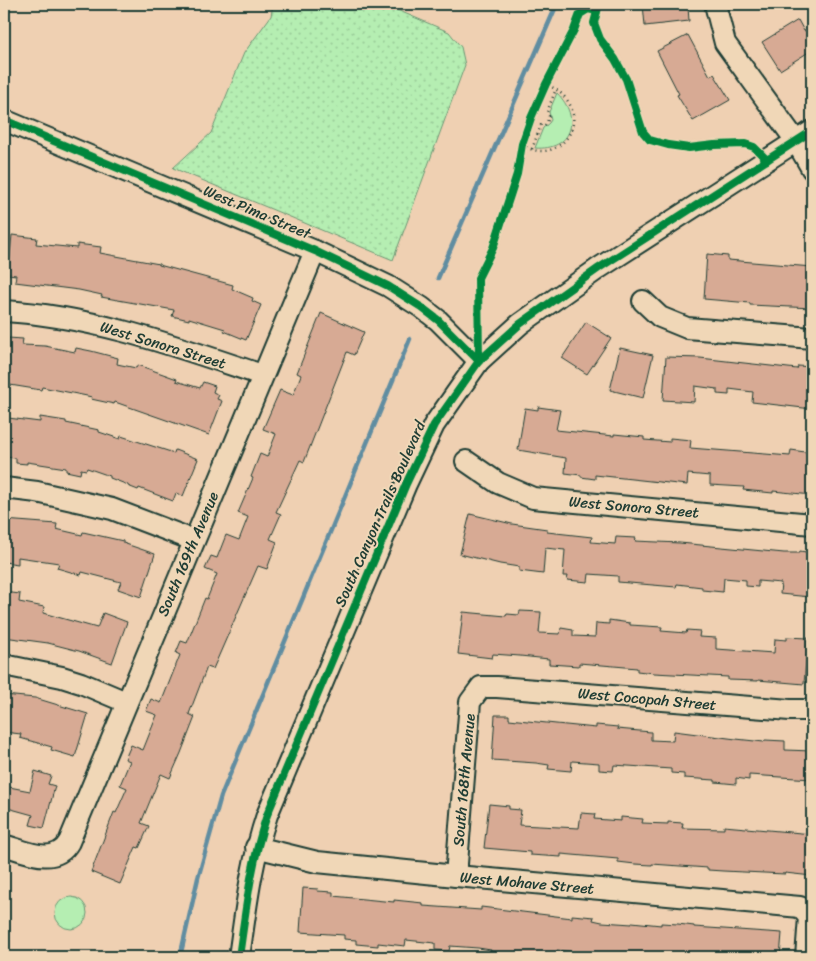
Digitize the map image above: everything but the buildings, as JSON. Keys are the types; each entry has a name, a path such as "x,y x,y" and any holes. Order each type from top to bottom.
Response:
{"street":[{"path":"716,4 725,43 804,136 812,169"},
{"name":"West Pima Street","path":"4,120 315,252 388,286 410,299 438,320 480,361"},
{"name":"South Canyon Trails Boulevard","path":"240,957 256,847 267,815 406,484 434,425 480,361 520,324 599,268 804,136"},
{"name":"South 169th Avenue","path":"4,845 42,856 59,854 66,848 315,252"},
{"path":"643,301 660,316 687,328 812,338"},
{"name":"West Sonora Street","path":"4,311 26,312 111,327 172,344 262,376"},
{"name":"West Sonora Street","path":"466,461 498,483 533,498 812,524"},
{"path":"4,488 37,492 112,509 194,540"},
{"path":"4,665 62,677 126,702"},
{"name":"West Cocopah Street","path":"481,687 790,710 812,710"},
{"name":"South 168th Avenue","path":"456,876 470,702 481,687"},
{"name":"West Mohave Street","path":"256,847 318,862 800,907 809,917 806,957"}],"path":[{"path":"525,136 521,148 542,150 554,148 565,141 571,130 574,118 571,107 563,95 548,80 542,92"},
{"path":"532,149 542,125 544,126 547,123 549,116 547,112 556,89"}],"green space":[{"path":"273,4 383,4 449,32 461,47 465,65 393,260 173,168 211,133 244,53 271,16"},
{"path":"557,93 565,103 569,113 571,122 569,131 565,139 558,144 548,148 535,148 543,128 551,120 549,112"},
{"path":"71,897 82,902 87,913 82,924 71,929 60,924 55,913 60,902"}],"waterway":[{"path":"438,278 557,4"},
{"path":"180,957 198,878 221,796 410,339"}],"cycle path":[{"path":"599,4 594,23 600,39 615,59 626,79 643,132 650,140 689,148 745,144 754,147 767,160"},
{"path":"479,361 478,278 493,248 517,174 522,144 546,84 574,30 580,14 588,9 597,11"},
{"path":"4,120 315,251 388,286 438,320 479,361"},
{"path":"239,957 253,868 267,815 406,484 434,425 479,361 520,324 599,268 812,131"}]}
